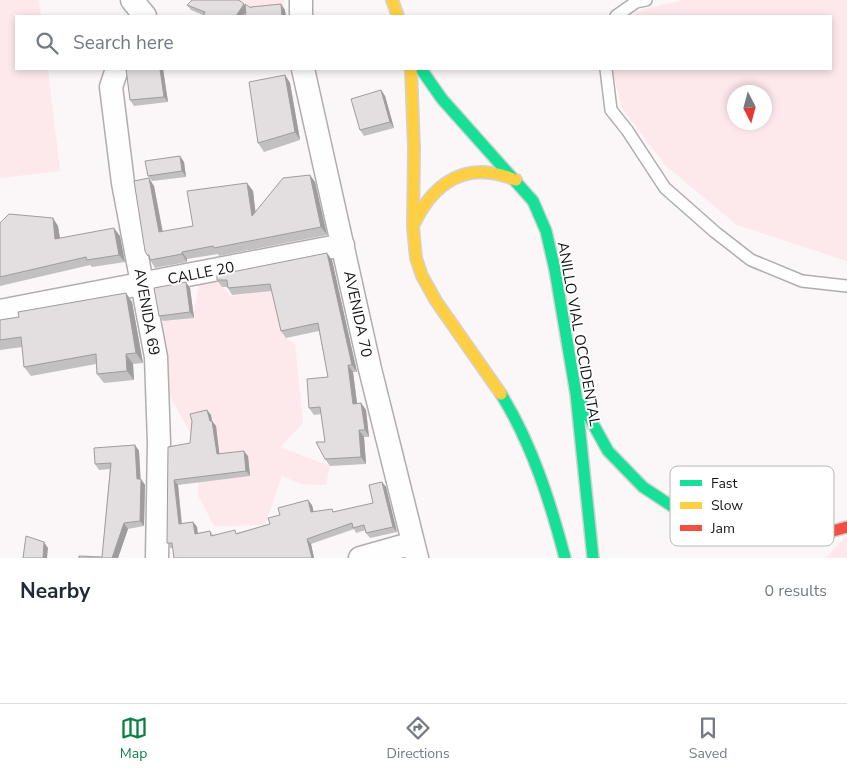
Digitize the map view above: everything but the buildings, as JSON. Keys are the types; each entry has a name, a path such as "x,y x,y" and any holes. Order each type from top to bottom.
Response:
{"highway":[{"path":"392,0 398,15"},
{"path":"411,70 414,173 413,228 416,258 423,278 438,304 503,397 525,440 544,487 566,558"},
{"name":"ANILLO VIAL OCCIDENTAL","path":"423,70 442,99 534,201 546,231 555,270 576,394 593,558"},
{"path":"413,228 421,208 434,190 452,178 474,173 496,173 516,180"},
{"path":"576,394 608,451 643,487 670,505"},
{"path":"834,531 847,527"}],"street":[{"path":"132,0 144,15"},
{"path":"301,0 301,15"},
{"name":"AVENIDA 69","path":"117,70 111,87 123,183 156,357 159,443 157,558"},
{"name":"AVENIDA 70","path":"302,70 370,369 415,550"},
{"name":"CALLE 20","path":"0,311 343,245"},
{"path":"360,558 415,550"}],"lane":[{"path":"617,15 636,2 646,0"},
{"path":"606,70 611,110 627,130 665,188 715,232 751,260 802,281 847,286"}],"shaded area":[{"path":"0,0 39,0 41,15 15,15 15,70 48,70 60,171 0,178"},
{"path":"193,0 285,0 281,15 216,15"},
{"path":"683,0 847,0 847,261 737,225 666,166 622,108 612,70 832,70 832,15 632,15 644,9"},
{"path":"271,274 286,338 295,344 303,423 280,447 330,466 326,485 301,484 282,476 265,525 214,526 198,495 199,471 210,467 166,390 161,322 193,318 200,279 216,278 230,296 248,294"},
{"path":"847,535 847,558 826,558"}],"traffic: fast":[{"path":"422,70 442,99 533,201 546,231 555,270 576,394 593,558"},
{"path":"501,394 522,433 539,473 565,558"},
{"path":"582,404 608,451 643,487 670,505"}],"traffic: slow":[{"path":"392,0 398,15"},
{"path":"411,70 414,149 413,227 416,258 422,276 436,301 501,394"},
{"path":"414,224 428,201 437,191 457,177 469,173 483,172 500,174 516,180"}],"traffic: jam":[{"path":"834,531 847,527"}]}
